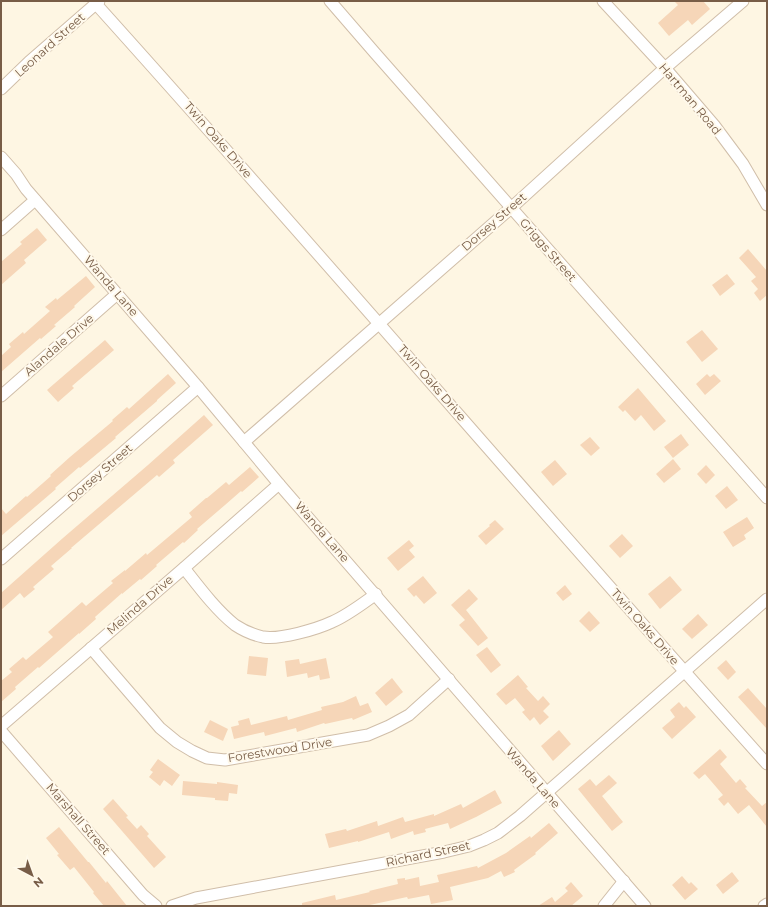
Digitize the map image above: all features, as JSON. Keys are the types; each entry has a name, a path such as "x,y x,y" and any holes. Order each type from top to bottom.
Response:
{"street":[{"name":"Griggs Street","path":"330,1 767,498"},
{"name":"Hartman Road","path":"604,1 714,125 743,164 767,204"},
{"name":"Dorsey Street","path":"244,442 511,208 665,68 743,1"},
{"name":"Leonard Street","path":"1,89 29,62 98,2"},
{"name":"Twin Oaks Drive","path":"98,2 168,84 684,672 767,764"},
{"name":"Wanda Lane","path":"1,156 35,200 645,906"},
{"path":"1,230 35,200"},
{"name":"Alandale Drive","path":"1,396 117,294"},
{"name":"Dorsey Street","path":"1,559 198,387"},
{"name":"Melinda Drive","path":"1,726 279,484"},
{"path":"184,568 221,611 236,625 249,633 265,637 280,637 311,630 332,622 350,612 376,594"},
{"name":"Richard Street","path":"172,906 196,898 469,846 498,833 547,793 767,599"},
{"name":"Forestwood Drive","path":"91,648 160,728 177,742 192,751 207,758 225,760 368,735 409,715 449,679"},
{"name":"Marshall Street","path":"1,731 144,895 156,906"},
{"path":"604,906 624,881"}],"building":[{"path":"674,1 703,1 710,9 692,25 688,20 669,36 658,23 678,5"},
{"path":"37,228 47,240 24,260 26,263 1,285 1,262 22,244 20,242"},
{"path":"748,249 767,271 767,295 760,301 754,293 758,289 751,281 756,277 739,258"},
{"path":"727,274 735,284 720,296 712,285"},
{"path":"86,276 95,287 54,325 56,326 1,372 1,356 11,347 9,344 23,332 24,334 50,311 45,307 56,298 57,300"},
{"path":"702,330 718,349 702,362 686,342"},
{"path":"105,340 114,350 72,386 74,388 58,402 47,390"},
{"path":"168,374 176,383 115,437 116,438 80,468 79,467 55,488 56,489 1,536 1,508 6,514 51,476 50,475 113,421 112,420 127,407 129,409"},
{"path":"707,374 710,377 714,374 721,381 705,395 696,384"},
{"path":"638,388 666,421 654,431 641,415 635,421 625,410 623,412 618,407"},
{"path":"204,415 213,425 173,460 175,463 159,477 157,475 51,566 54,569 33,587 35,589 24,598 20,593 1,610 1,593"},
{"path":"681,434 689,445 673,458 664,447"},
{"path":"590,437 600,448 591,456 580,445"},
{"path":"673,459 681,469 664,483 656,474"},
{"path":"555,460 567,474 553,486 541,472"},
{"path":"706,465 715,475 706,484 697,474"},
{"path":"250,467 259,477 197,529 198,530 184,543 183,542 156,565 157,566 141,580 140,579 122,593 95,617 96,619 15,687 16,689 1,702 1,681 12,672 9,669 23,657 26,660 53,637 48,632 82,602 86,606 113,583 111,581 146,553 147,555 192,517 189,513 206,498 226,482 229,485"},
{"path":"727,486 738,500 726,509 715,496"},
{"path":"747,517 754,528 744,535 746,539 733,547 723,532"},
{"path":"495,520 504,529 486,545 478,536"},
{"path":"622,534 633,546 620,558 609,546"},
{"path":"409,540 414,546 409,550 415,557 398,571 387,558"},
{"path":"423,576 437,593 424,604 416,595 414,597 407,589"},
{"path":"670,576 682,590 660,609 648,594"},
{"path":"565,585 572,594 563,601 556,593"},
{"path":"469,589 478,599 466,610 488,638 478,646 459,625 465,620 451,605"},
{"path":"589,611 600,623 590,632 579,621"},
{"path":"698,614 708,625 692,639 682,629"},
{"path":"487,647 501,665 491,673 476,655"},
{"path":"249,656 268,658 266,676 247,674"},
{"path":"326,658 330,678 320,680 319,675 308,678 307,673 287,677 285,661 299,659 300,664"},
{"path":"726,660 736,672 728,680 717,668"},
{"path":"518,675 528,687 526,688 538,701 543,696 550,704 543,711 549,717 540,725 534,717 530,721 522,712 525,710 515,698 506,705 496,694"},
{"path":"392,678 403,692 386,706 375,693"},
{"path":"748,688 767,709 767,729 738,697"},
{"path":"356,696 360,706 368,703 372,712 353,720 352,718 324,723 297,732 296,728 265,736 264,732 234,739 231,727 239,725 238,721 249,718 251,725 287,716 288,720 322,710 321,707 343,702"},
{"path":"679,702 684,708 686,706 696,717 672,739 662,728 675,717 670,710"},
{"path":"210,720 228,729 223,741 204,732"},
{"path":"559,730 571,744 553,761 541,746"},
{"path":"720,749 727,757 720,764 736,783 740,779 747,787 745,788 762,806 767,802 767,827 749,805 738,814 728,802 724,806 718,799 723,795 705,774 699,779 693,773"},
{"path":"158,759 180,775 172,786 164,780 160,786 149,777 153,772 150,770"},
{"path":"609,775 617,783 602,796 623,822 612,831 578,789 590,779 596,786"},
{"path":"183,781 217,784 217,782 238,785 237,794 229,793 228,801 215,800 215,798 182,795"},
{"path":"495,790 502,803 450,829 448,823 425,829 426,832 414,835 413,831 391,839 389,832 358,842 329,848 325,834 346,829 347,831 377,821 378,826 403,817 405,822 434,814 434,816 461,804 463,808"},
{"path":"113,799 137,829 141,825 149,834 147,836 166,857 154,868 103,809"},
{"path":"549,823 558,833 535,853 536,854 514,870 515,872 504,877 501,871 488,878 450,887 453,900 431,904 429,895 408,899 407,897 365,906 302,906 302,903 335,895 336,900 370,892 369,891 398,884 397,879 405,878 405,880 419,877 420,886 439,882 437,875 477,866 478,868 506,853 530,836 531,838"},
{"path":"59,827 127,906 104,906 74,867 70,870 57,855 59,854 46,838"},
{"path":"732,872 739,881 723,894 716,885"},
{"path":"682,876 689,884 691,882 698,889 685,900 672,885"},
{"path":"571,882 583,896 571,906 538,906 552,897 555,902 568,891 565,888"}]}
